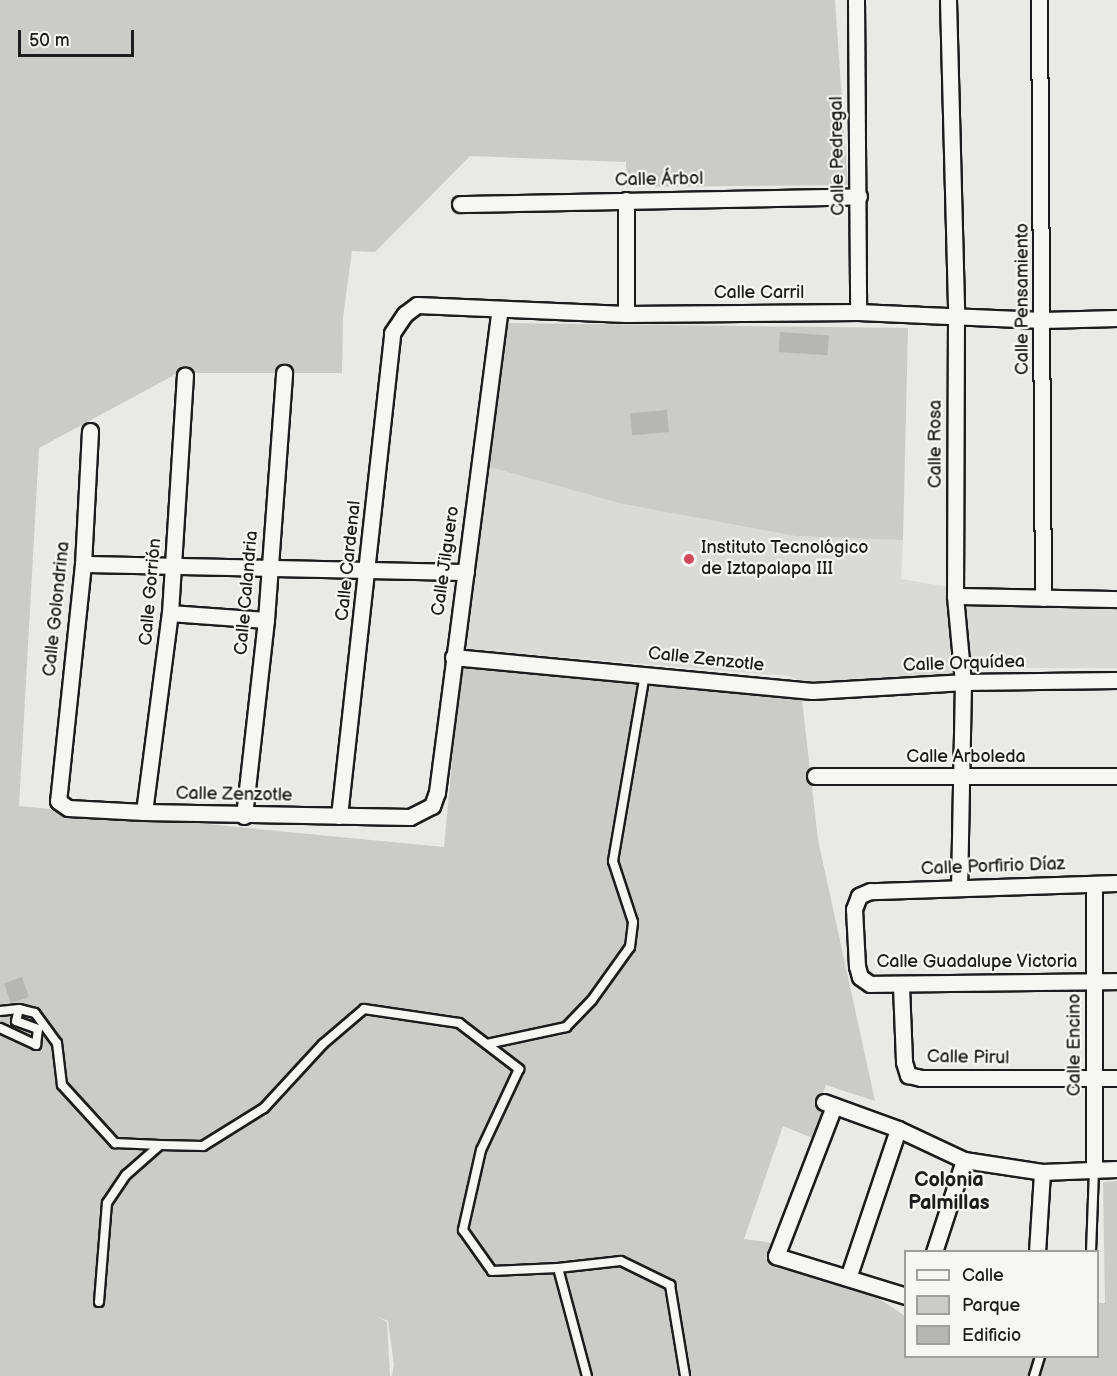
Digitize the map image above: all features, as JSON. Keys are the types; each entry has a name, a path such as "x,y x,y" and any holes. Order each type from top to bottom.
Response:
{"street":[{"name":"Calle Pedregal","path":"856,0 858,312"},
{"name":"Calle Rosa","path":"948,0 956,316 955,596 963,682 959,777 959,888"},
{"name":"Calle Pensamiento","path":"1039,0 1043,320 1043,598"},
{"name":"Calle Árbol","path":"460,204 859,196"},
{"path":"626,200 626,314"},
{"name":"Calle Carril","path":"405,314 417,305 626,314 858,312 1043,320 1117,318"},
{"name":"Calle Jilguero","path":"422,813 432,806 437,792 500,310"},
{"name":"Calle Cardenal","path":"339,816 369,570 392,333 405,314"},
{"name":"Calle Calandria","path":"244,816 266,620 284,373"},
{"name":"Calle Gorrión","path":"144,812 170,613 186,375"},
{"name":"Calle Golondrina","path":"56,789 83,564 90,431"},
{"path":"83,564 465,572"},
{"path":"955,596 1117,599"},
{"path":"170,613 266,620"},
{"name":"Calle Zenzotle","path":"453,657 645,673 812,691"},
{"name":"Calle Orquídea","path":"812,691 963,682 1117,680"},
{"name":"Calle Arboleda","path":"815,776 1117,776"},
{"name":"Calle Zenzotle","path":"56,789 58,801 68,807 144,812 244,816 410,817 422,813"},
{"name":"Calle Porfirio Díaz","path":"870,891 1117,883"},
{"name":"Calle Encino","path":"1094,884 1094,1170"},
{"name":"Calle Guadalupe Victoria","path":"870,891 859,896 854,909 860,977 870,984 901,986 1117,981"},
{"name":"Calle Pirul","path":"901,986 904,1062 908,1075 1117,1078"},
{"path":"904,1295 776,1256 829,1104 898,1129 964,1160 1042,1172 1117,1169"},
{"path":"848,1278 898,1129"},
{"path":"934,1250 964,1160"},
{"path":"1037,1250 1042,1172"}],"lane":[{"path":"487,1044 566,1027 592,1000 630,947 633,921 613,861 645,673"},
{"path":"0,1028 36,1046 38,1029 16,1021 19,1009"},
{"path":"0,1011 19,1009 35,1014 57,1043 62,1085 115,1143 160,1145 203,1146 264,1108 323,1044 364,1009 459,1023 519,1069 481,1150 463,1230 492,1271 621,1262 670,1285 685,1376"},
{"path":"99,1302 107,1203 126,1175 160,1145"},
{"path":"1090,1250 1094,1170"},
{"path":"558,1268 587,1376"},
{"path":"1034,1376 1039,1358"}],"shaded area":[{"name":"Instituto Tecnológico de Iztapalapa III","path":"489,467 623,504 795,536 903,540 901,579 949,587 960,687 815,688 789,676 465,649"},
{"path":"962,602 1117,602 1117,668 962,668"}],"green space":[{"path":"0,0 835,0 848,185 627,187 626,162 470,156 375,252 352,251 343,317 342,373 178,373 39,448 19,806 444,847 461,665 802,700 818,840 875,1101 826,1085 818,1107 823,1110 815,1139 783,1126 744,1239 772,1243 766,1259 854,1282 904,1315 904,1358 1099,1358 1099,1303 1105,1303 1103,1182 1117,1181 1117,1376 392,1376 394,1365 388,1321 376,1316 387,1322 390,1376 0,1376","holes":["124,1179 104,1226 107,1204"]},
{"path":"504,323 908,328 903,540 795,536 623,504 489,467"}],"building":[{"path":"780,332 829,335 827,355 779,352"},
{"path":"667,410 669,432 632,435 630,413"},
{"path":"22,977 29,997 11,1003 4,983"}],"place":[{"name":"Instituto Tecnológico de Iztapalapa III","path":"689,559"}],"district":[{"name":"Colonia Palmillas","path":"949,1192"}]}
